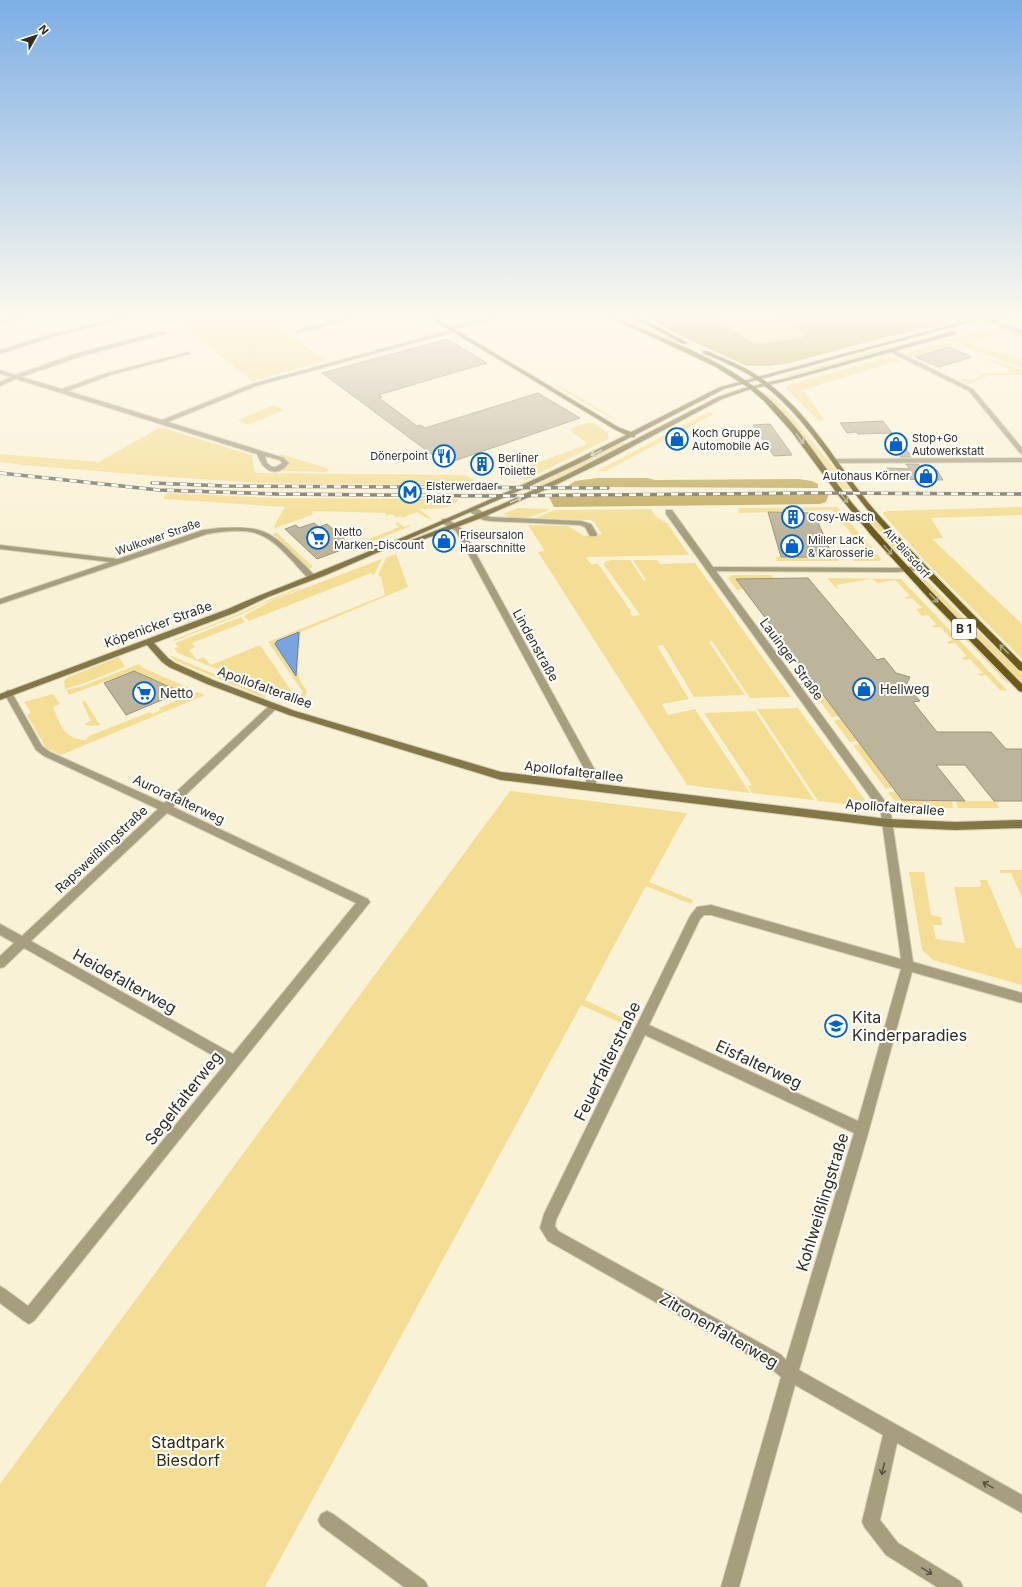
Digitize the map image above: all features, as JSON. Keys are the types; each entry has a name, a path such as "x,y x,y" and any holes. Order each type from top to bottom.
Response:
{"main road":[{"path":"549,387 616,428 641,439"},
{"name":"Köpenicker Straße","path":"323,573 374,550 473,510 578,462 712,393 729,387"},
{"name":"Köpenicker Straße","path":"4,695 231,611 265,595 312,577 385,552 481,515 560,480 720,398 751,387"},
{"name":"Alt-Biesdorf","path":"751,387 776,408 854,510 906,570 1022,689"},
{"name":"Alt-Biesdorf","path":"769,387 800,417 835,461 870,509 923,568 1022,668"},
{"name":"Apollofalterallee","path":"148,642 164,660 172,665 274,706 487,773 888,823 955,826 1022,824"}],"street":[{"path":"49,387 260,452"},
{"path":"62,391 73,387"},
{"path":"162,422 249,387"},
{"path":"967,387 971,390 1022,452"},
{"path":"835,461 1022,460"},
{"path":"473,510 490,519 581,523 588,526 594,534"},
{"name":"Lauinger Straße","path":"669,512 880,803 886,814 888,823"},
{"name":"Lindenstraße","path":"446,521 459,530 591,772 591,787"},
{"name":"Wulkower Straße","path":"0,602 206,532 236,530 266,534 312,577"},
{"path":"0,547 107,559 120,562"},
{"path":"711,569 906,570 923,568"},
{"name":"Aurorafalterweg","path":"4,695 39,748 47,754 166,808 364,902"},
{"name":"Rapsweißlingstraße","path":"0,964 274,706"},
{"name":"Kohlweißlingstraße","path":"730,1587 908,965 888,823"},
{"name":"Segelfalterweg","path":"0,1294 29,1316 364,902"},
{"name":"Feuerfalterstraße","path":"547,1228 549,1219 696,916 701,910 711,910 908,965"},
{"name":"Heidefalterweg","path":"0,929 234,1061"},
{"path":"908,965 1022,998"},
{"name":"Eisfalterweg","path":"642,1028 862,1130"},
{"name":"Zitronenfalterweg","path":"547,1228 553,1236 774,1360 790,1374 1022,1504"},
{"path":"892,1431 871,1522 892,1549 954,1587"},
{"path":"327,1520 419,1587"}],"green space":[{"path":"558,387 561,387 615,420"},
{"path":"787,387 813,387 803,390 824,420 819,421 786,389"},
{"path":"768,394 782,405 833,466 850,489 843,489 788,417 765,395"},
{"path":"274,405 284,410 248,425 238,420"},
{"path":"708,412 714,414 606,471 597,471"},
{"path":"587,423 593,423 608,433 608,439 526,480 516,474 516,471 520,469 586,445 586,442 571,431 572,428"},
{"path":"159,428 252,455 255,473 466,475 477,482 477,486 259,483 169,477 0,462 0,454 99,462"},
{"path":"622,442 625,444 543,486 539,484"},
{"path":"281,454 329,469 326,472 277,471 288,467 290,463 287,458 280,456"},
{"path":"167,493 277,498 459,499 455,503 446,507 419,509 431,518 428,519 417,512 402,518 400,516 397,518 391,514 386,516 386,513 313,511 312,515 275,528 274,526 285,507 163,499"},
{"path":"837,507 881,559 880,561 854,561 853,558 859,556 863,552 863,548 832,510 739,513 738,508"},
{"path":"1022,507 1022,515 931,518 943,538 932,539 1022,624 1022,659 925,561 882,513 888,511"},
{"path":"518,508 549,510 526,518 508,517 503,514"},
{"path":"651,509 655,516 667,523 689,555 586,557 591,564 598,564 633,616 640,615 604,565 605,562 611,560 630,560 644,581 646,580 633,560 657,560 660,564 695,563 791,697 750,698 712,641 709,642 745,695 694,697 663,645 657,646 689,699 662,704 668,715 695,709 750,793 687,785 538,552 545,551 528,525 568,526 584,536 602,534 593,521 590,520 536,518 555,510"},
{"path":"866,513 871,514 904,551 897,552 866,517"},
{"path":"398,522 404,527 410,526 367,544 364,541 399,527 395,524"},
{"path":"276,532 313,567 309,569 273,534"},
{"path":"396,554 408,587 301,632 298,672 300,681 305,688 306,693 302,702 298,701 303,692 268,642 385,595 381,577 378,575 386,558"},
{"path":"776,557 837,557 839,561 777,561"},
{"path":"382,559 374,575 371,573 249,621 244,616 271,601"},
{"path":"733,575 772,575 773,579 736,579 743,589 737,590 728,578"},
{"path":"827,578 901,579 1006,689 1006,691 1000,690 986,675 980,676 978,674 983,673 970,659 964,660 962,658 967,656 955,643 949,644 947,642 952,640 940,627 934,628 932,626 937,625 928,615 922,616 916,609 922,608 912,598 906,599 905,597 910,596 895,580 877,583 870,579 836,585 839,589 837,589"},
{"path":"922,580 926,580 1022,674 1022,684"},
{"path":"299,588 300,589 264,603 240,615 174,641 173,640 234,616 266,601"},
{"path":"920,588 1008,681 1008,684 918,589"},
{"path":"241,617 245,622 192,643 195,647 189,650 197,660 203,657 211,665 260,645 291,690 285,697 178,653 174,648 179,647 175,643"},
{"path":"172,656 266,696 264,698 176,661 171,657"},
{"path":"119,657 125,667 65,689 64,681 66,678"},
{"path":"139,664 143,668 189,688 181,692 134,671 69,695 66,690 83,686"},
{"path":"806,673 821,692 814,694 800,674"},
{"path":"197,692 205,695 61,755 46,748 27,715 31,713 24,702 53,694 60,704 53,707 64,730 72,737 86,740 89,736 150,712 152,714 161,710 159,708"},
{"path":"823,696 839,716 832,717 817,697"},
{"path":"85,701 100,725 91,726 84,724 91,721 82,702"},
{"path":"798,708 865,800 861,806 818,801 757,709"},
{"path":"755,711 814,800 752,793 748,786 752,785 704,713"},
{"path":"841,719 857,741 850,742 834,721"},
{"path":"860,744 892,788 886,789 853,745"},
{"name":"Stadtpark Biesdorf","path":"510,791 687,813 649,882 693,900 691,904 646,886 585,1000 632,1022 630,1027 581,1005 265,1587 0,1587 0,1484"},
{"path":"895,791 902,800 952,801 953,808 918,808 901,804 888,793"},
{"path":"956,801 996,801 999,808 958,808"},
{"path":"999,870 1022,870 1022,898 1011,873 1001,873"},
{"path":"909,872 924,872 931,915 941,917 942,925 933,925 936,939 965,943 954,887 980,887 980,880 987,880 1016,948 1022,948 1022,985 933,960 922,950"}],"shaded area":[{"path":"598,478 647,478 655,480 799,479 812,481 818,484 818,488 568,487 575,481"},
{"path":"829,494 826,502 820,504 554,507 549,497"}],"water":[{"path":"299,632 296,676 275,644 277,641"}],"building":[{"path":"341,387 405,387 378,395 382,397 379,398 417,426 420,425 425,428 538,393 580,418 445,464"},
{"name":"Stop+Go Autowerkstatt","path":"883,421 892,433 847,433 840,423"},
{"path":"770,424 792,455 774,456 753,425"},
{"path":"902,444 912,457 901,457 895,450"},
{"name":"Autohaus Körner","path":"906,464 918,464 922,469 937,470 943,480 892,479 887,468 910,469"},
{"path":"768,512 814,513 833,557 781,557"},
{"name":"Netto Marken-Discount","path":"314,523 319,527 327,524 352,546 317,559 285,529 296,525 299,528"},
{"name":"Hellweg","path":"808,578 877,660 884,658 896,673 910,677 906,685 920,701 913,702 937,732 991,732 1006,749 1022,749 1022,801 994,801 965,765 936,765 965,801 902,800 736,579"},
{"name":"Netto","path":"134,671 181,692 126,715 104,683"}],"railway":[{"path":"0,473 159,490 277,494 487,496 813,493 1022,494"},
{"path":"152,483 226,486 608,488"}],"place":[{"name":"Koch Gruppe Automobile AG","path":"677,439"},
{"name":"Stop+Go Autowerkstatt","path":"896,444"},
{"name":"Dönerpoint","path":"444,456"},
{"name":"Berliner Toilette","path":"482,464"},
{"name":"Autohaus Körner","path":"926,476"},
{"name":"Elsterwerdaer Platz","path":"410,492"},
{"name":"Cosy-Wasch","path":"793,517"},
{"name":"Netto Marken-Discount","path":"318,538"},
{"name":"Friseursalon Haarschnitte","path":"444,541"},
{"name":"Miller Lack & Karosserie","path":"792,546"},
{"name":"Hellweg","path":"864,689"},
{"name":"Netto","path":"144,693"},
{"name":"Kita Kinderparadies","path":"836,1026"}]}
